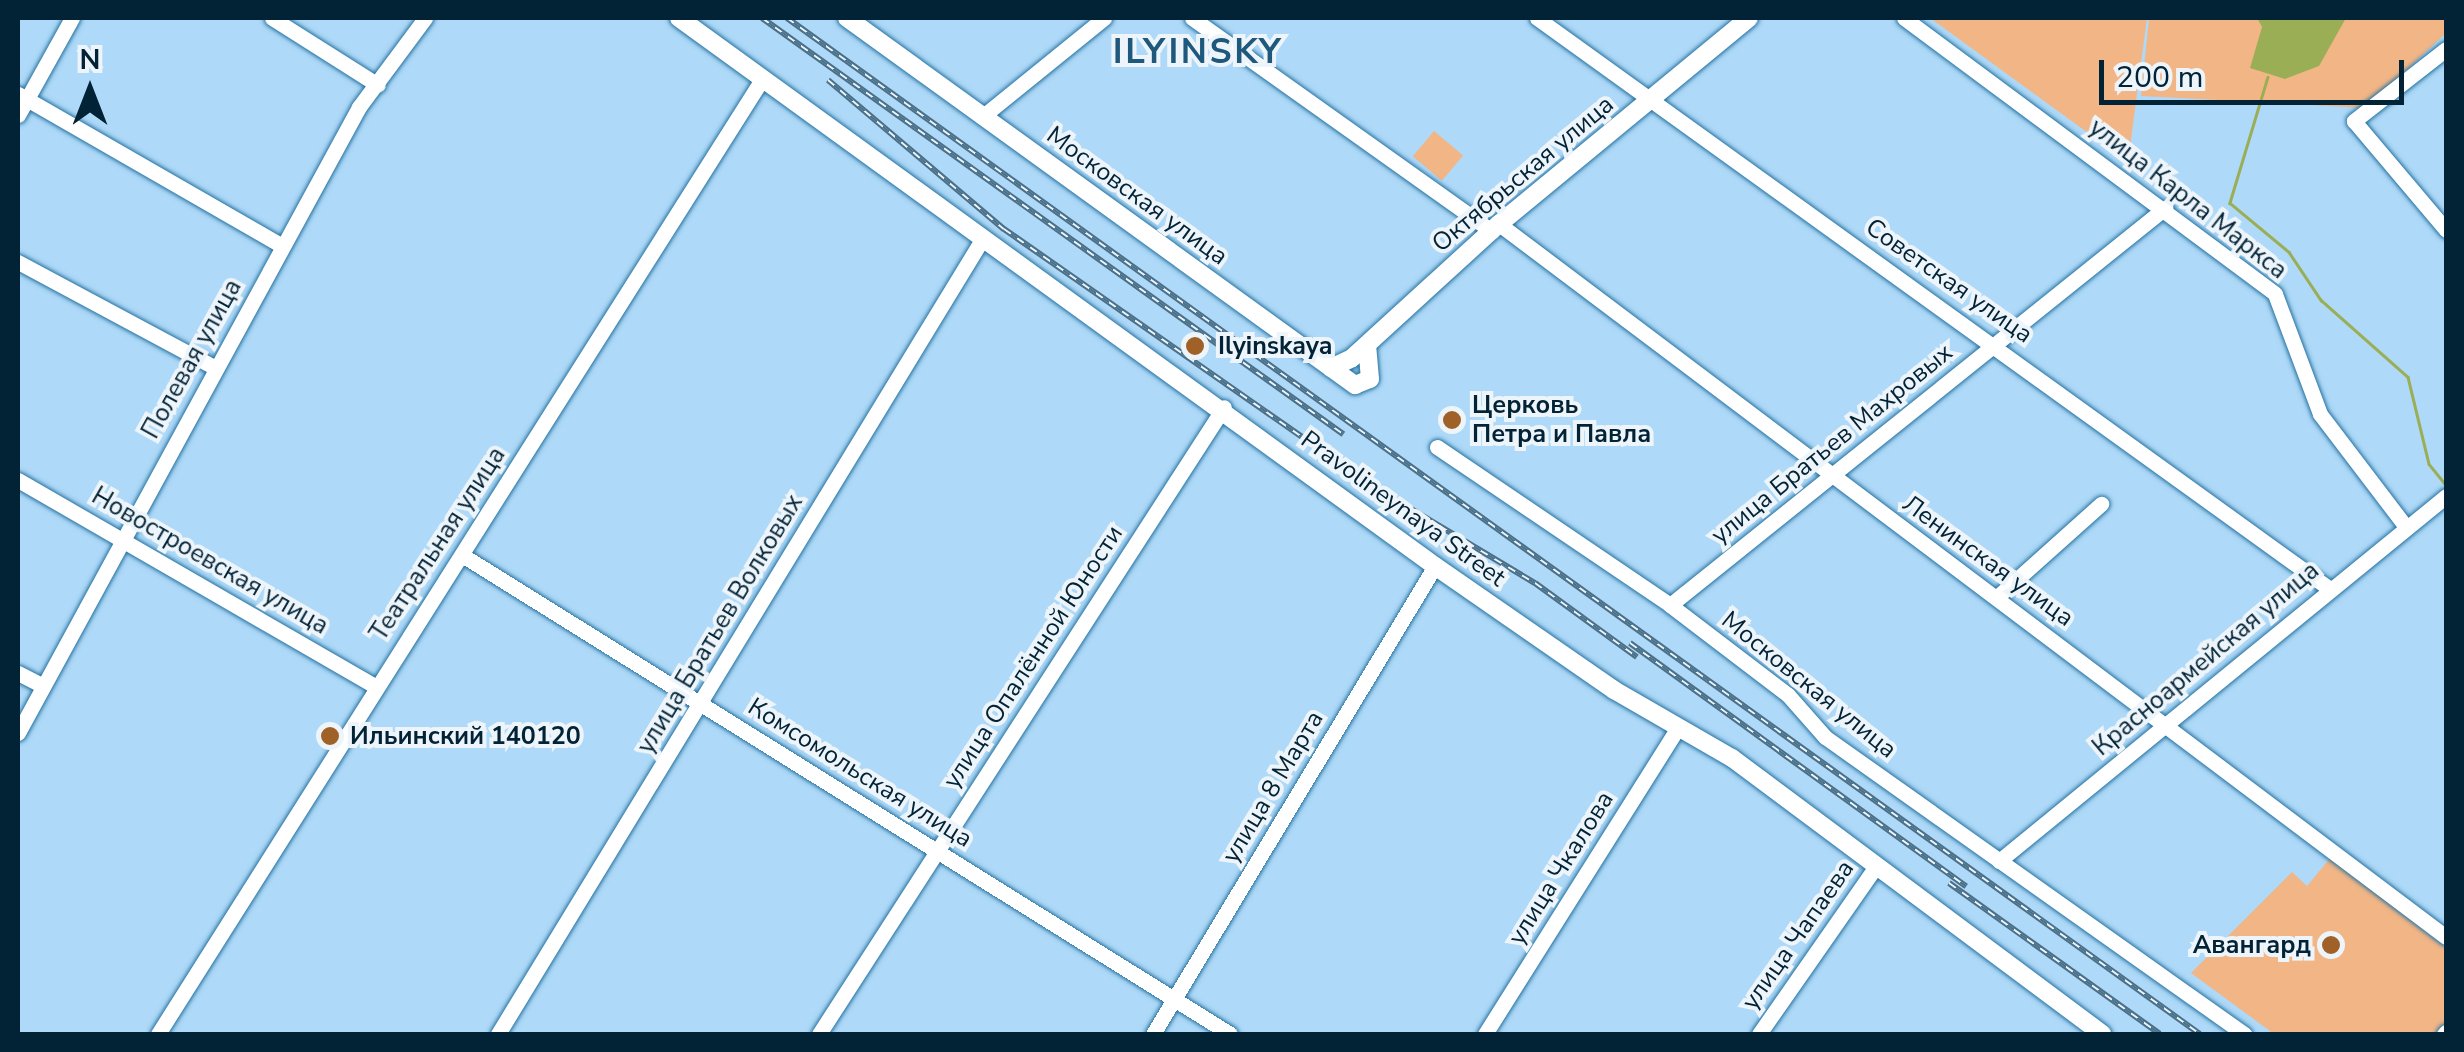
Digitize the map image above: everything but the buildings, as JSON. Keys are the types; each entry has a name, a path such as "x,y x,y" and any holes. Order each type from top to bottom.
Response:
{"main road":[{"name":"Pravolineynaya Street","path":"678,18 1224,407 1435,566 1678,727 1732,758 2102,1034"},
{"name":"Московская улица","path":"847,18 1355,385 1367,383 1367,344"},
{"name":"Октябрьская улица","path":"1331,368 1367,344 1496,227 1749,18"}],"street":[{"path":"18,115 22,96 72,18"},
{"path":"272,18 378,85"},
{"name":"Полевая улица","path":"18,732 282,246 378,85 425,18"},
{"path":"983,116 1104,18"},
{"name":"Ленинская улица","path":"1192,18 1496,227 1997,597 2446,937"},
{"name":"Советская улица","path":"1537,18 1997,344 2330,589"},
{"name":"улица Карла Маркса","path":"1904,18 2165,208 2275,294 2320,414 2406,527"},
{"path":"2446,49 2354,120 2446,230"},
{"name":"Театральная улица","path":"158,1034 761,80"},
{"path":"22,96 282,246"},
{"name":"улица Братьев Махровых","path":"1670,605 2165,208"},
{"name":"улица Братьев Волковых","path":"498,1034 983,238"},
{"path":"18,262 214,368"},
{"name":"улица Опалённой Юности","path":"819,1034 1224,407"},
{"name":"Московская улица","path":"1437,447 1670,605 1788,696 1825,737 2244,1034"},
{"name":"Новостроевская улица","path":"18,480 377,686"},
{"name":"Красноармейская улица","path":"2000,861 2446,496"},
{"path":"1997,597 2101,504"},
{"name":"Комсомольская улица","path":"462,555 1230,1034"},
{"name":"улица 8 Марта","path":"1153,1034 1435,566"},
{"path":"18,673 43,686"},
{"name":"улица Чкалова","path":"1485,1034 1678,727"},
{"name":"улица Чапаева","path":"1759,1034 1878,865"}],"shaded area":[{"path":"1930,18 2147,18 2128,162"},
{"path":"2149,18 2446,18 2446,33 2366,108 2141,96"},
{"path":"2257,18 2346,18 2319,66 2285,79 2250,68 2262,27"},
{"path":"1434,131 1463,155 1442,181 1413,156"},
{"name":"Авангард","path":"2331,857 2446,948 2446,1024 2436,1034 2274,1034 2191,973 2292,872 2307,886"}],"waterway":[{"path":"2268,77 2230,203 2289,252 2321,300 2408,377 2429,464 2446,485"}],"railway":[{"path":"762,18 1343,434"},
{"path":"787,18 2200,1034"},
{"path":"828,80 1004,229 1371,485 1535,583 1637,657"},
{"path":"1630,643 1966,886"},
{"path":"1949,883 2160,1034"}],"place":[{"name":"Ilyinskaya","path":"1195,346"},
{"name":"Церковь Петра и Павла","path":"1452,420"},
{"name":"Ильинский 140120","path":"330,736"},
{"name":"Авангард","path":"2331,945"}],"district":[{"name":"ILYINSKY","path":"1198,52"}]}
